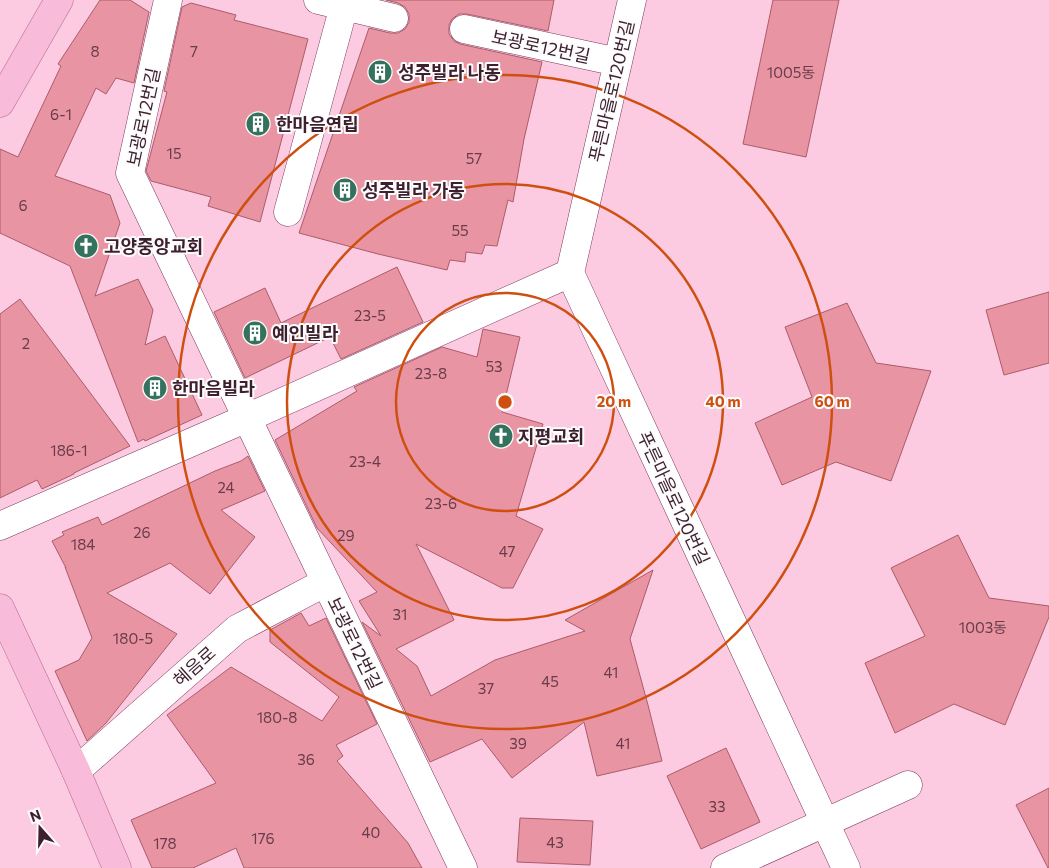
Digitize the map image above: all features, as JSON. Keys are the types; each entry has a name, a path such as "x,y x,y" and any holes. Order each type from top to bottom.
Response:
{"main road":[{"path":"0,103 59,0"},
{"path":"0,608 76,771 117,868"}],"street":[{"name":"보광로12번길","path":"168,0 130,173 463,868"},
{"path":"318,0 394,18"},
{"name":"푸른마을로120번길","path":"632,0 570,273 846,868"},
{"path":"288,212 344,6"},
{"name":"보광로12번길","path":"464,29 618,62"},
{"path":"0,526 570,273"},
{"name":"혜음로","path":"76,771 236,629 326,582"},
{"path":"725,868 908,786"}],"building":[{"path":"100,0 130,0 149,12 134,83 116,78 106,94 96,88 55,176 110,195 120,223 95,296 138,279 153,310 145,345 165,336 202,415 145,441 144,439 138,442 70,266 0,233 0,149 18,157 61,66 58,64"},
{"path":"386,0 554,0 548,31 467,14 459,14 452,19 449,25 449,34 454,41 460,44 542,62 524,139 513,202 508,200 497,246 485,245 482,254 466,252 465,262 450,260 447,270 299,233 369,28 398,33 405,29 409,22 409,14 405,7"},
{"path":"773,0 839,0 806,157 743,144"},
{"path":"191,3 236,15 234,20 308,39 260,222 208,206 211,197 151,181 146,171 167,92 164,91 182,7"},
{"path":"397,267 423,322 341,359 330,337 245,378 214,312 265,288 281,323"},
{"path":"1049,292 1049,363 1004,375 986,310"},
{"path":"20,299 130,446 42,489 37,480 0,498 0,314"},
{"path":"847,303 876,363 931,371 891,481 836,462 782,485 755,423 812,397 785,327"},
{"path":"483,329 520,337 502,412 543,424 516,516 543,529 513,588 502,588 416,544 454,620 396,649 417,666 431,696 495,660 585,631 565,620 653,570 630,639 662,761 597,776 584,722 512,778 482,739 430,762 362,622 381,636 359,601 377,592 317,528 275,440 357,391 354,387 442,347 477,357"},
{"path":"248,456 265,491 221,510 255,537 210,594 170,563 107,593 177,634 106,723 87,741 55,671 79,660 92,638 66,568 52,541 64,535 62,532 98,517 102,525 215,471 241,461"},
{"path":"958,535 989,598 1049,606 1049,617 1005,725 954,704 895,733 865,663 925,636 891,568"},
{"path":"301,613 309,626 326,618 377,724 336,745 343,756 337,761 408,843 422,868 244,868 236,848 193,868 152,868 131,820 216,783 167,715 231,667 322,721 339,697 270,642 270,630"},
{"path":"726,748 760,822 701,849 667,776"},
{"path":"1049,788 1049,868 1048,868 1016,805"},
{"path":"520,818 593,821 590,865 517,862"}],"place":[{"name":"성주빌라 나동","path":"380,72"},
{"name":"한마음연립","path":"258,124"},
{"name":"성주빌라 가동","path":"345,190"},
{"name":"고양중앙교회","path":"86,246"},
{"name":"예인빌라","path":"255,333"},
{"name":"한마음빌라","path":"155,388"},
{"name":"지평교회","path":"501,436"}]}
